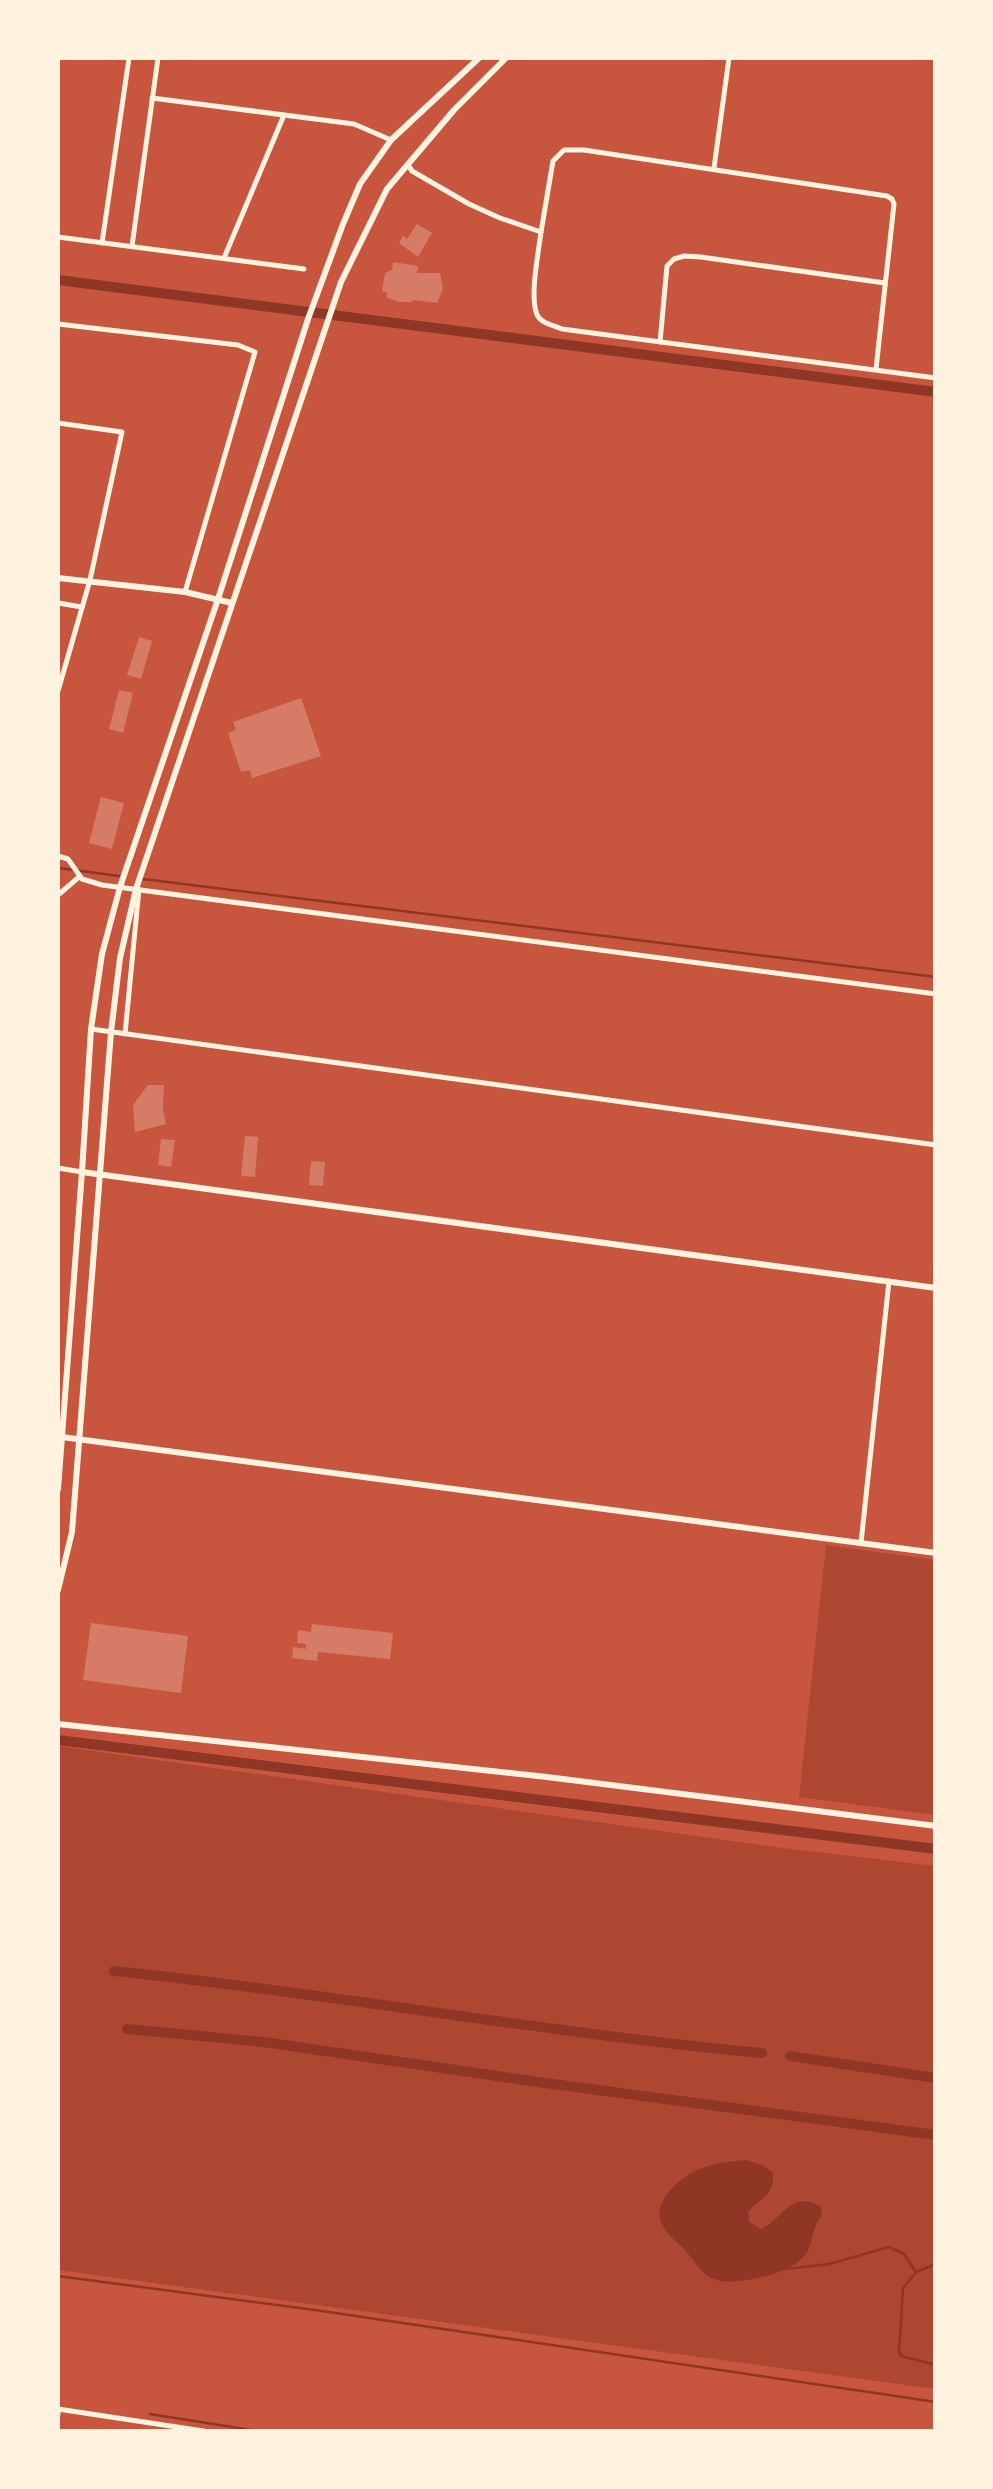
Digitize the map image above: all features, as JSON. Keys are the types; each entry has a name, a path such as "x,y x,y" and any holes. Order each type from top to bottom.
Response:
{"main road":[{"path":"58,1489 91,1029 102,954 123,879 342,224 360,184 391,140 479,58"},
{"path":"58,1590 72,1532 110,1032 120,958 138,884 332,306 387,190 454,110 506,58"},
{"path":"58,578 185,592 232,603"},
{"path":"82,1172 936,1288"},
{"path":"60,1437 936,1553"},
{"path":"58,1724 547,1777 936,1826"}],"street":[{"path":"102,243 128,58"},
{"path":"132,246 158,58"},
{"path":"714,168 730,58"},
{"path":"152,98 354,124 391,140"},
{"path":"224,258 284,115"},
{"path":"876,370 892,199 584,150 564,150 554,160 534,300 534,312 542,321 562,329 936,378"},
{"path":"407,163 412,170 469,204 541,232"},
{"path":"58,237 304,268"},
{"path":"660,342 667,266 684,256 885,283"},
{"path":"58,324 238,345 255,352 185,592"},
{"path":"58,423 122,432 90,580 58,690"},
{"path":"58,604 82,607"},
{"path":"58,856 68,860 78,875 89,882 123,879 936,994"},
{"path":"58,895 78,875"},
{"path":"124,1034 138,884"},
{"path":"91,1029 936,1145"},
{"path":"58,1168 82,1172"},
{"path":"861,1543 889,1281"},
{"path":"58,2411 210,2432"}],"shaded area":[{"path":"826,1545 935,1560 935,1815 799,1797"},
{"path":"58,1746 935,1866 935,2389 58,2270"},
{"path":"747,2160 773,2173 769,2192 748,2212 749,2222 761,2229 802,2201 821,2207 822,2216 808,2251 798,2262 755,2279 718,2280 702,2271 666,2231 661,2223 661,2207 670,2190 696,2170"}],"building":[{"path":"417,224 432,233 418,257 399,243 403,236 407,239"},
{"path":"393,262 418,266 417,273 440,273 443,289 437,303 387,298 382,291 385,273 392,270"},
{"path":"139,637 152,641 141,679 127,675"},
{"path":"119,690 133,693 123,733 109,729"},
{"path":"301,698 321,756 252,778 250,770 241,772 228,733 236,730 233,722"},
{"path":"101,797 124,803 112,849 89,843"},
{"path":"148,1085 164,1085 166,1124 135,1132 133,1105"},
{"path":"245,1136 258,1137 255,1177 241,1176"},
{"path":"161,1139 175,1140 171,1167 158,1165"},
{"path":"311,1161 325,1162 323,1186 309,1185"},
{"path":"91,1623 188,1636 181,1693 83,1680"},
{"path":"312,1624 393,1633 390,1659 318,1652 317,1661 292,1658 293,1647 306,1649 306,1644 297,1643 298,1630 311,1632"}],"waterway":[{"path":"58,280 936,392"},
{"path":"58,868 120,876"},
{"path":"143,879 936,977"},
{"path":"58,1740 936,1849"},
{"path":"114,1971 762,2053"},
{"path":"127,2029 263,2042 936,2135"},
{"path":"790,2056 936,2078"},
{"path":"785,2269 829,2264 889,2247 904,2254 915,2271"},
{"path":"936,2264 916,2272 903,2288 899,2352 901,2356 936,2365"},
{"path":"58,2276 936,2402"},
{"path":"150,2414 264,2432"}]}
